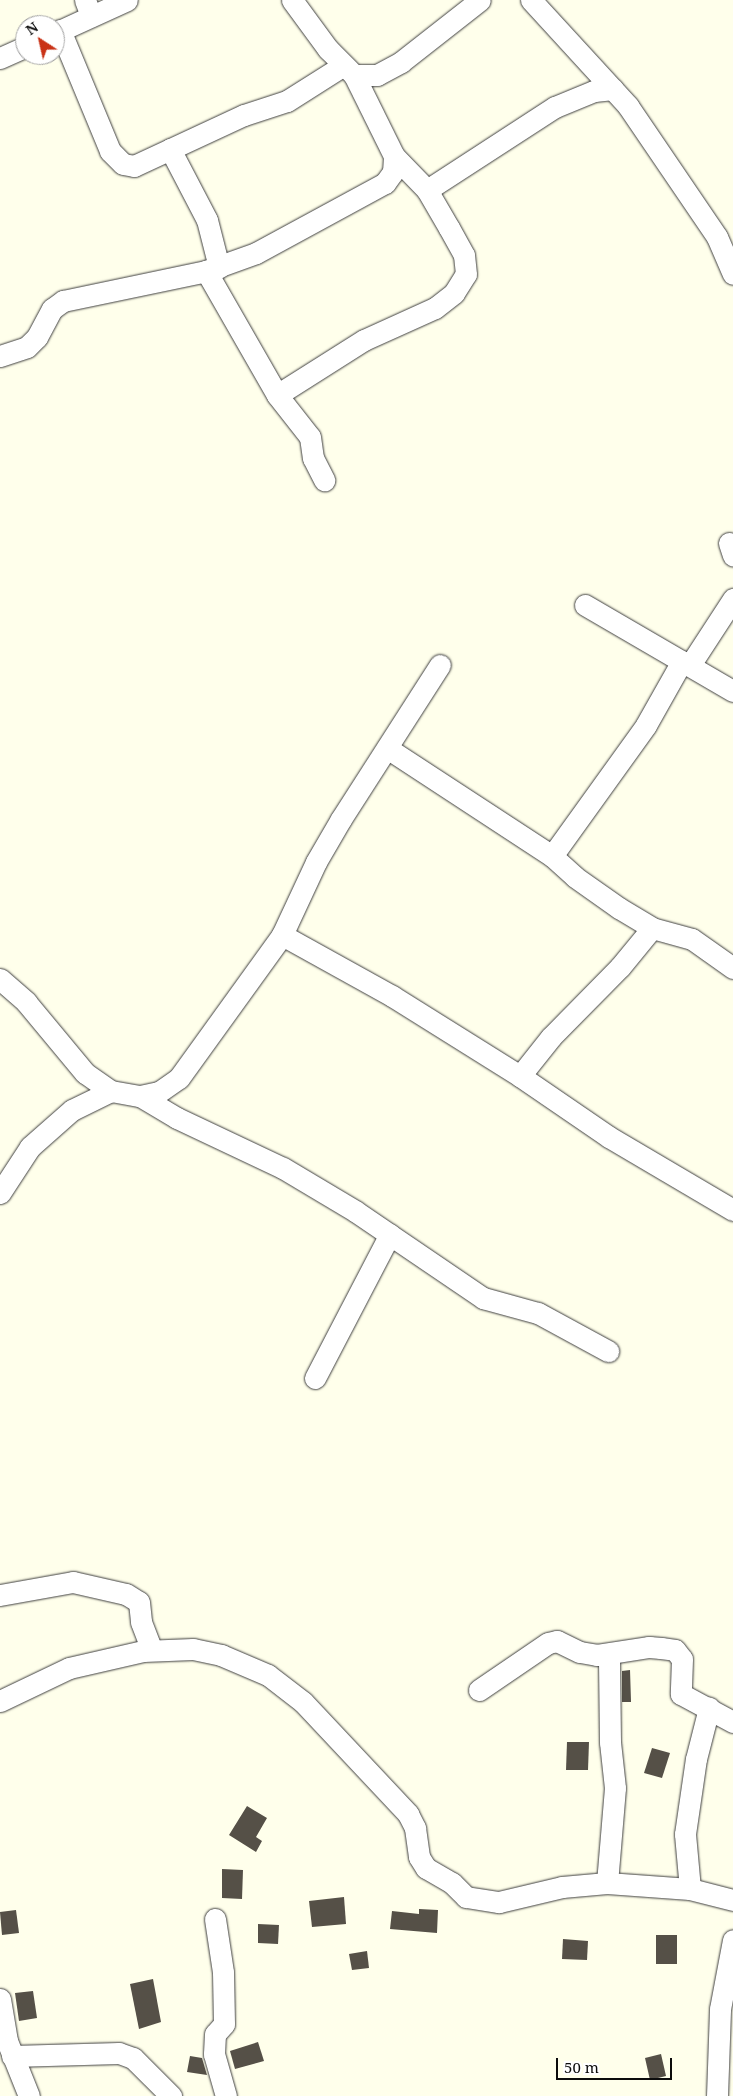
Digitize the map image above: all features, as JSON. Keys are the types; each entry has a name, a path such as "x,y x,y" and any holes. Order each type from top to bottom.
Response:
{"street":[{"path":"65,26 88,8 127,0"},
{"path":"277,394 364,340 416,319 454,293 466,274 464,255 427,190 394,156 349,70 328,49 292,0"},
{"path":"65,47 110,150 123,164 134,166 145,163 170,149 244,115 302,94 349,70 377,76 480,0"},
{"path":"531,0 628,106 716,237 733,274"},
{"path":"0,58 15,51"},
{"path":"427,190 555,107 594,91 613,89"},
{"path":"170,149 207,220 213,269 277,394 310,437 314,458 324,480"},
{"path":"0,356 27,347 38,337 52,309 63,301 213,269 256,253 385,183 393,172 394,156"},
{"path":"552,856 573,830 646,725 686,663 733,599"},
{"path":"584,604 733,692"},
{"path":"140,1096 159,1092 179,1078 282,936 316,862 440,665"},
{"path":"387,748 552,856 575,877 652,928 692,939 733,968"},
{"path":"520,1076 552,1037 620,967 652,928"},
{"path":"282,936 392,996 520,1076 609,1137 733,1210"},
{"path":"0,980 26,1002 85,1072 110,1090 140,1096 177,1118 283,1168 390,1234 483,1298 538,1313 608,1351"},
{"path":"0,1193 30,1147 72,1110 110,1090"},
{"path":"315,1378 390,1234"},
{"path":"0,1595 73,1582 126,1594 140,1602 141,1622 152,1650"},
{"path":"479,1690 548,1642 557,1641 586,1654 609,1654 650,1646 675,1650 682,1659 681,1694 733,1722"},
{"path":"0,1701 69,1668 152,1650 193,1649 221,1655 268,1675 284,1686 350,1749 408,1814 415,1828 419,1857 426,1868 452,1883 466,1897 499,1902 569,1886 607,1883 690,1889 733,1900"},
{"path":"607,1883 614,1788 609,1654"},
{"path":"690,1889 685,1834 696,1759 709,1708"},
{"path":"215,1919 223,1972 224,2024 215,2034 214,2054 226,2096"},
{"path":"717,2096 720,2009 733,1940"},
{"path":"0,1999 12,2056 29,2096"},
{"path":"12,2056 118,2054 133,2058 171,2096"}],"building":[{"path":"630,1670 631,1702 622,1702 622,1671"},
{"path":"567,1742 589,1742 588,1770 566,1770"},
{"path":"652,1748 670,1753 662,1778 644,1773"},
{"path":"247,1806 267,1818 256,1837 262,1841 256,1852 229,1835"},
{"path":"222,1869 243,1870 242,1899 222,1898"},
{"path":"344,1897 346,1924 312,1927 309,1901"},
{"path":"419,1909 438,1910 437,1933 390,1929 392,1911 419,1914"},
{"path":"16,1910 19,1933 2,1935 0,1912"},
{"path":"258,1924 279,1925 278,1944 258,1943"},
{"path":"656,1935 677,1935 677,1964 656,1964"},
{"path":"563,1939 588,1941 587,1960 562,1959"},
{"path":"367,1951 369,1968 352,1970 349,1954"},
{"path":"153,1979 161,2022 139,2029 130,1984"},
{"path":"33,1991 37,2018 19,2021 15,1993"},
{"path":"258,2042 264,2061 235,2069 230,2051"},
{"path":"661,2054 666,2076 650,2080 645,2058"},
{"path":"190,2056 202,2058 207,2075 187,2072"}]}
